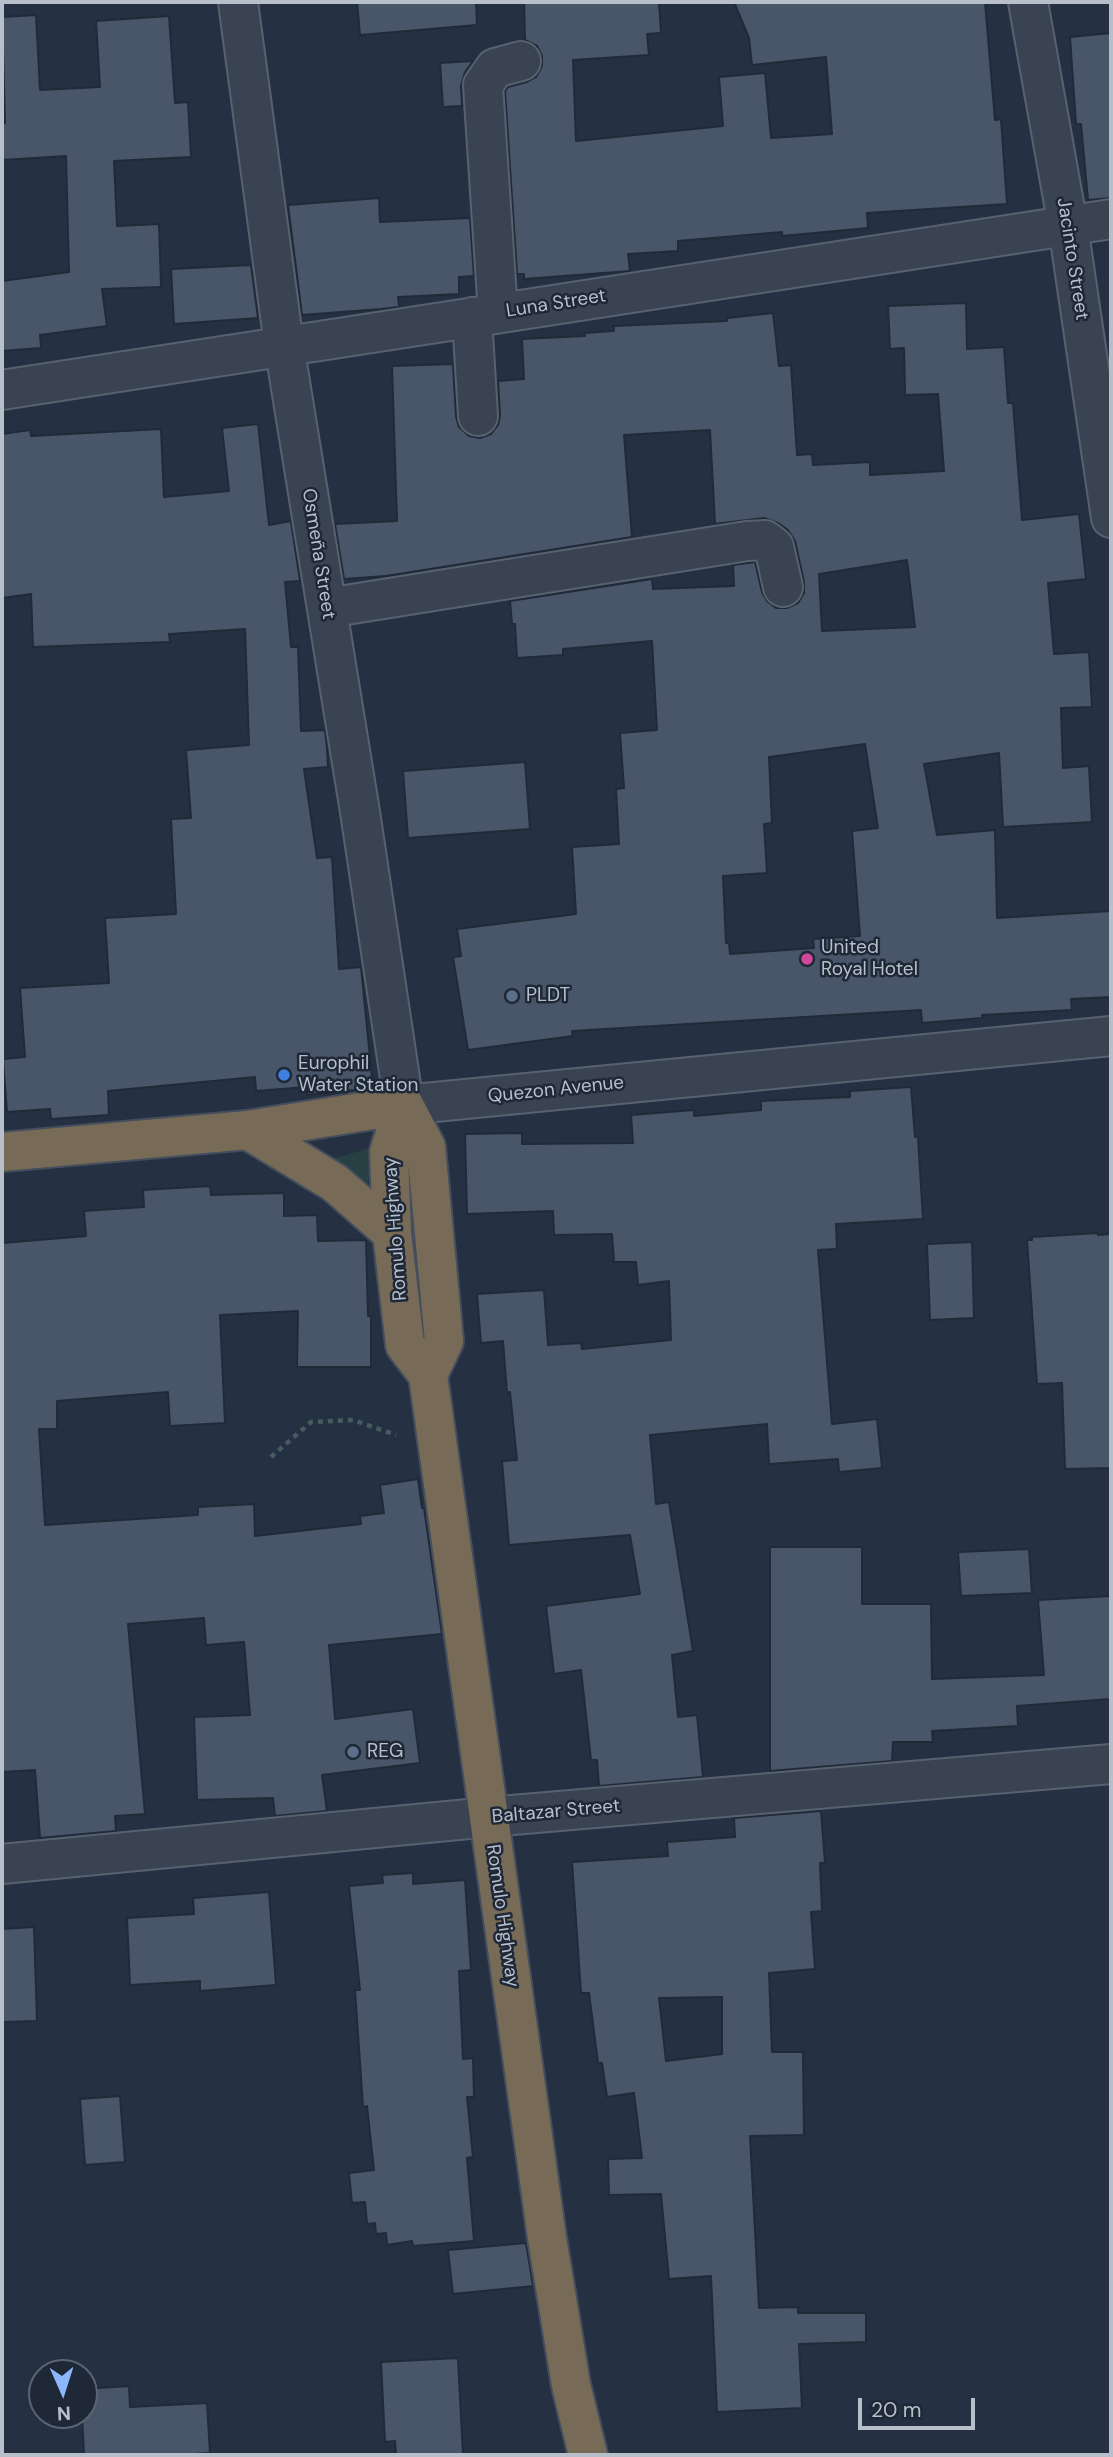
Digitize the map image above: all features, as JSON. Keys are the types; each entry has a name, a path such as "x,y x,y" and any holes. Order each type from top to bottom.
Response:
{"highway":[{"name":"Quezon Avenue","path":"2,1152 248,1130 404,1105"},
{"name":"Romulo Highway","path":"404,1105 389,1152 392,1233 405,1345 428,1375 547,2238 571,2385 588,2455"},
{"name":"Romulo Highway","path":"404,1105 426,1147 444,1341 428,1375"},
{"path":"248,1130 335,1182 392,1233"}],"street":[{"name":"Osmeña Street","path":"238,2 284,345 404,1105"},
{"name":"Jacinto Street","path":"1028,2 1068,226 1111,518"},
{"path":"478,416 485,315 483,85 495,68 520,61"},
{"name":"Luna Street","path":"2,390 1111,219"},
{"path":"327,608 765,540 774,547 783,587"},
{"name":"Quezon Avenue","path":"404,1105 1111,1036"},
{"name":"Baltazar Street","path":"2,1864 489,1817 1111,1764"}],"path":[{"path":"271,1457 311,1422 353,1420 402,1438 441,1463"}],"green space":[{"path":"370,1148 373,1153 367,1187 332,1159"}],"building":[{"path":"357,2 476,2 477,25 360,35"},
{"path":"524,2 659,2 661,33 647,34 649,55 573,60 576,141 723,126 719,77 765,73 771,138 832,134 826,57 752,65 749,38 734,2 985,2 995,120 1001,119 1007,204 867,213 868,228 782,236 782,232 678,241 678,251 628,254 630,271 524,279 524,274 517,274 505,91 508,87 536,77 542,66 542,56 537,46 525,40"},
{"path":"36,15 40,90 100,87 96,21 169,16 175,103 188,102 191,157 114,161 117,226 159,224 161,287 102,289 107,326 40,335 41,348 2,351 2,281 69,272 66,156 2,160 2,123 5,123 2,17"},
{"path":"1111,33 1111,198 1088,200 1081,124 1076,124 1070,37"},
{"path":"473,61 465,72 461,86 462,106 443,107 440,63"},
{"path":"379,198 380,222 470,218 474,276 459,277 459,294 398,297 399,307 302,315 288,205"},
{"path":"251,265 258,318 174,324 171,269"},
{"path":"966,303 967,349 1004,347 1008,403 1013,403 1022,520 1079,514 1086,579 1048,583 1054,654 1089,652 1092,707 1061,708 1063,768 1089,766 1092,822 1003,827 999,753 924,764 937,835 995,830 997,918 1111,911 1111,997 1071,999 1072,1010 982,1015 982,1018 922,1023 921,1010 572,1031 573,1036 468,1050 453,957 461,956 457,929 576,914 572,847 619,844 616,789 624,788 620,733 657,730 652,641 563,649 563,655 517,658 515,624 512,624 510,601 652,579 653,589 734,586 733,565 755,562 762,592 767,601 776,608 787,608 798,603 804,593 804,582 795,541 788,530 778,523 764,518 715,524 710,430 624,435 632,537 386,576 344,579 335,524 397,521 392,366 453,364 459,427 469,436 480,438 491,434 498,425 498,381 524,379 522,339 585,336 584,333 614,331 614,326 727,321 727,318 773,313 779,366 791,365 797,455 812,454 813,465 870,462 870,475 944,471 938,394 905,395 904,348 890,349 888,306","holes":["907,560 915,627 822,631 819,574","865,744 878,828 852,831 860,936 813,939 814,948 730,954 729,943 726,943 723,876 767,873 764,824 772,823 769,757"]},
{"path":"258,424 269,525 291,521 300,581 285,582 291,647 298,647 301,731 325,730 328,767 304,769 317,858 332,857 339,969 361,967 373,1088 307,1095 307,1087 256,1091 255,1077 108,1091 109,1115 51,1119 50,1109 7,1112 3,1059 25,1057 20,988 109,983 105,918 176,914 171,819 191,818 186,750 249,745 245,629 169,634 170,642 33,647 31,594 2,598 2,434 30,430 31,436 161,429 164,497 229,491 222,428"},
{"path":"525,762 530,829 408,838 403,771"},
{"path":"911,1087 915,1137 918,1137 923,1219 836,1224 837,1249 818,1250 832,1424 877,1419 882,1468 839,1472 838,1459 769,1464 767,1424 650,1435 656,1504 669,1502 693,1651 672,1655 678,1717 697,1715 703,1777 599,1786 597,1760 591,1760 581,1670 554,1674 546,1606 640,1594 630,1535 509,1545 502,1461 517,1460 510,1392 507,1393 503,1341 481,1343 477,1294 544,1290 548,1345 581,1343 582,1349 671,1340 669,1281 638,1285 636,1262 614,1262 612,1234 554,1235 553,1211 467,1214 465,1134 522,1133 522,1144 633,1143 631,1115 694,1110 694,1116 761,1110 761,1101 850,1097 850,1091"},
{"path":"210,1186 211,1195 284,1193 284,1216 317,1215 318,1241 366,1240 371,1367 297,1367 298,1311 220,1315 225,1423 170,1426 168,1392 57,1401 57,1429 39,1429 45,1525 198,1515 198,1507 254,1504 255,1536 361,1524 360,1516 384,1513 380,1485 418,1479 442,1634 329,1645 335,1719 413,1709 420,1763 322,1775 327,1811 275,1816 273,1798 197,1800 194,1717 250,1715 244,1642 206,1645 204,1618 128,1624 145,1814 115,1816 116,1831 40,1838 35,1770 2,1772 2,1243 86,1236 84,1211 144,1207 143,1190"},
{"path":"1111,1234 1111,1468 1065,1469 1062,1383 1037,1384 1027,1240 1032,1240 1032,1237"},
{"path":"972,1242 974,1318 930,1320 927,1244"},
{"path":"770,1547 862,1547 862,1604 931,1604 932,1679 1044,1675 1038,1600 1111,1596 1111,1699 1017,1706 1018,1726 932,1731 933,1742 893,1742 892,1761 770,1771"},
{"path":"1029,1549 1032,1593 961,1596 958,1552"},
{"path":"821,1811 825,1863 820,1863 822,1911 811,1912 815,1969 769,1973 772,2052 803,2052 804,2135 750,2136 759,2308 798,2307 798,2313 866,2313 866,2342 799,2344 802,2408 717,2412 711,2276 669,2279 661,2194 609,2195 608,2159 642,2158 634,2093 607,2097 602,2063 598,2063 589,1993 581,1993 572,1862 668,1856 667,1842 735,1837 734,1818","holes":["722,1997 722,2054 666,2061 659,1998"]},
{"path":"413,1873 413,1884 465,1880 471,1970 459,1971 463,2059 473,2058 474,2097 467,2097 473,2157 467,2158 474,2241 413,2246 412,2241 387,2245 386,2233 376,2234 375,2223 367,2224 365,2202 352,2203 349,2173 374,2170 367,2106 363,2107 355,1990 360,1990 349,1886 383,1883 382,1875"},
{"path":"269,1892 276,1985 200,1991 200,1981 130,1985 127,1918 194,1914 193,1898"},
{"path":"34,1927 37,2021 2,2022 2,1929"},
{"path":"120,2096 125,2162 85,2165 80,2099"},
{"path":"526,2243 533,2286 453,2294 448,2250"},
{"path":"458,2358 463,2455 396,2455 395,2441 385,2442 381,2362"},
{"path":"129,2386 130,2407 207,2403 210,2453 84,2455 83,2429 98,2429 98,2388"}],"place":[{"name":"United Royal Hotel","path":"807,959"},
{"name":"PLDT","path":"512,996"},
{"name":"Europhil Water Station","path":"284,1075"},
{"name":"REG","path":"353,1752"}]}
